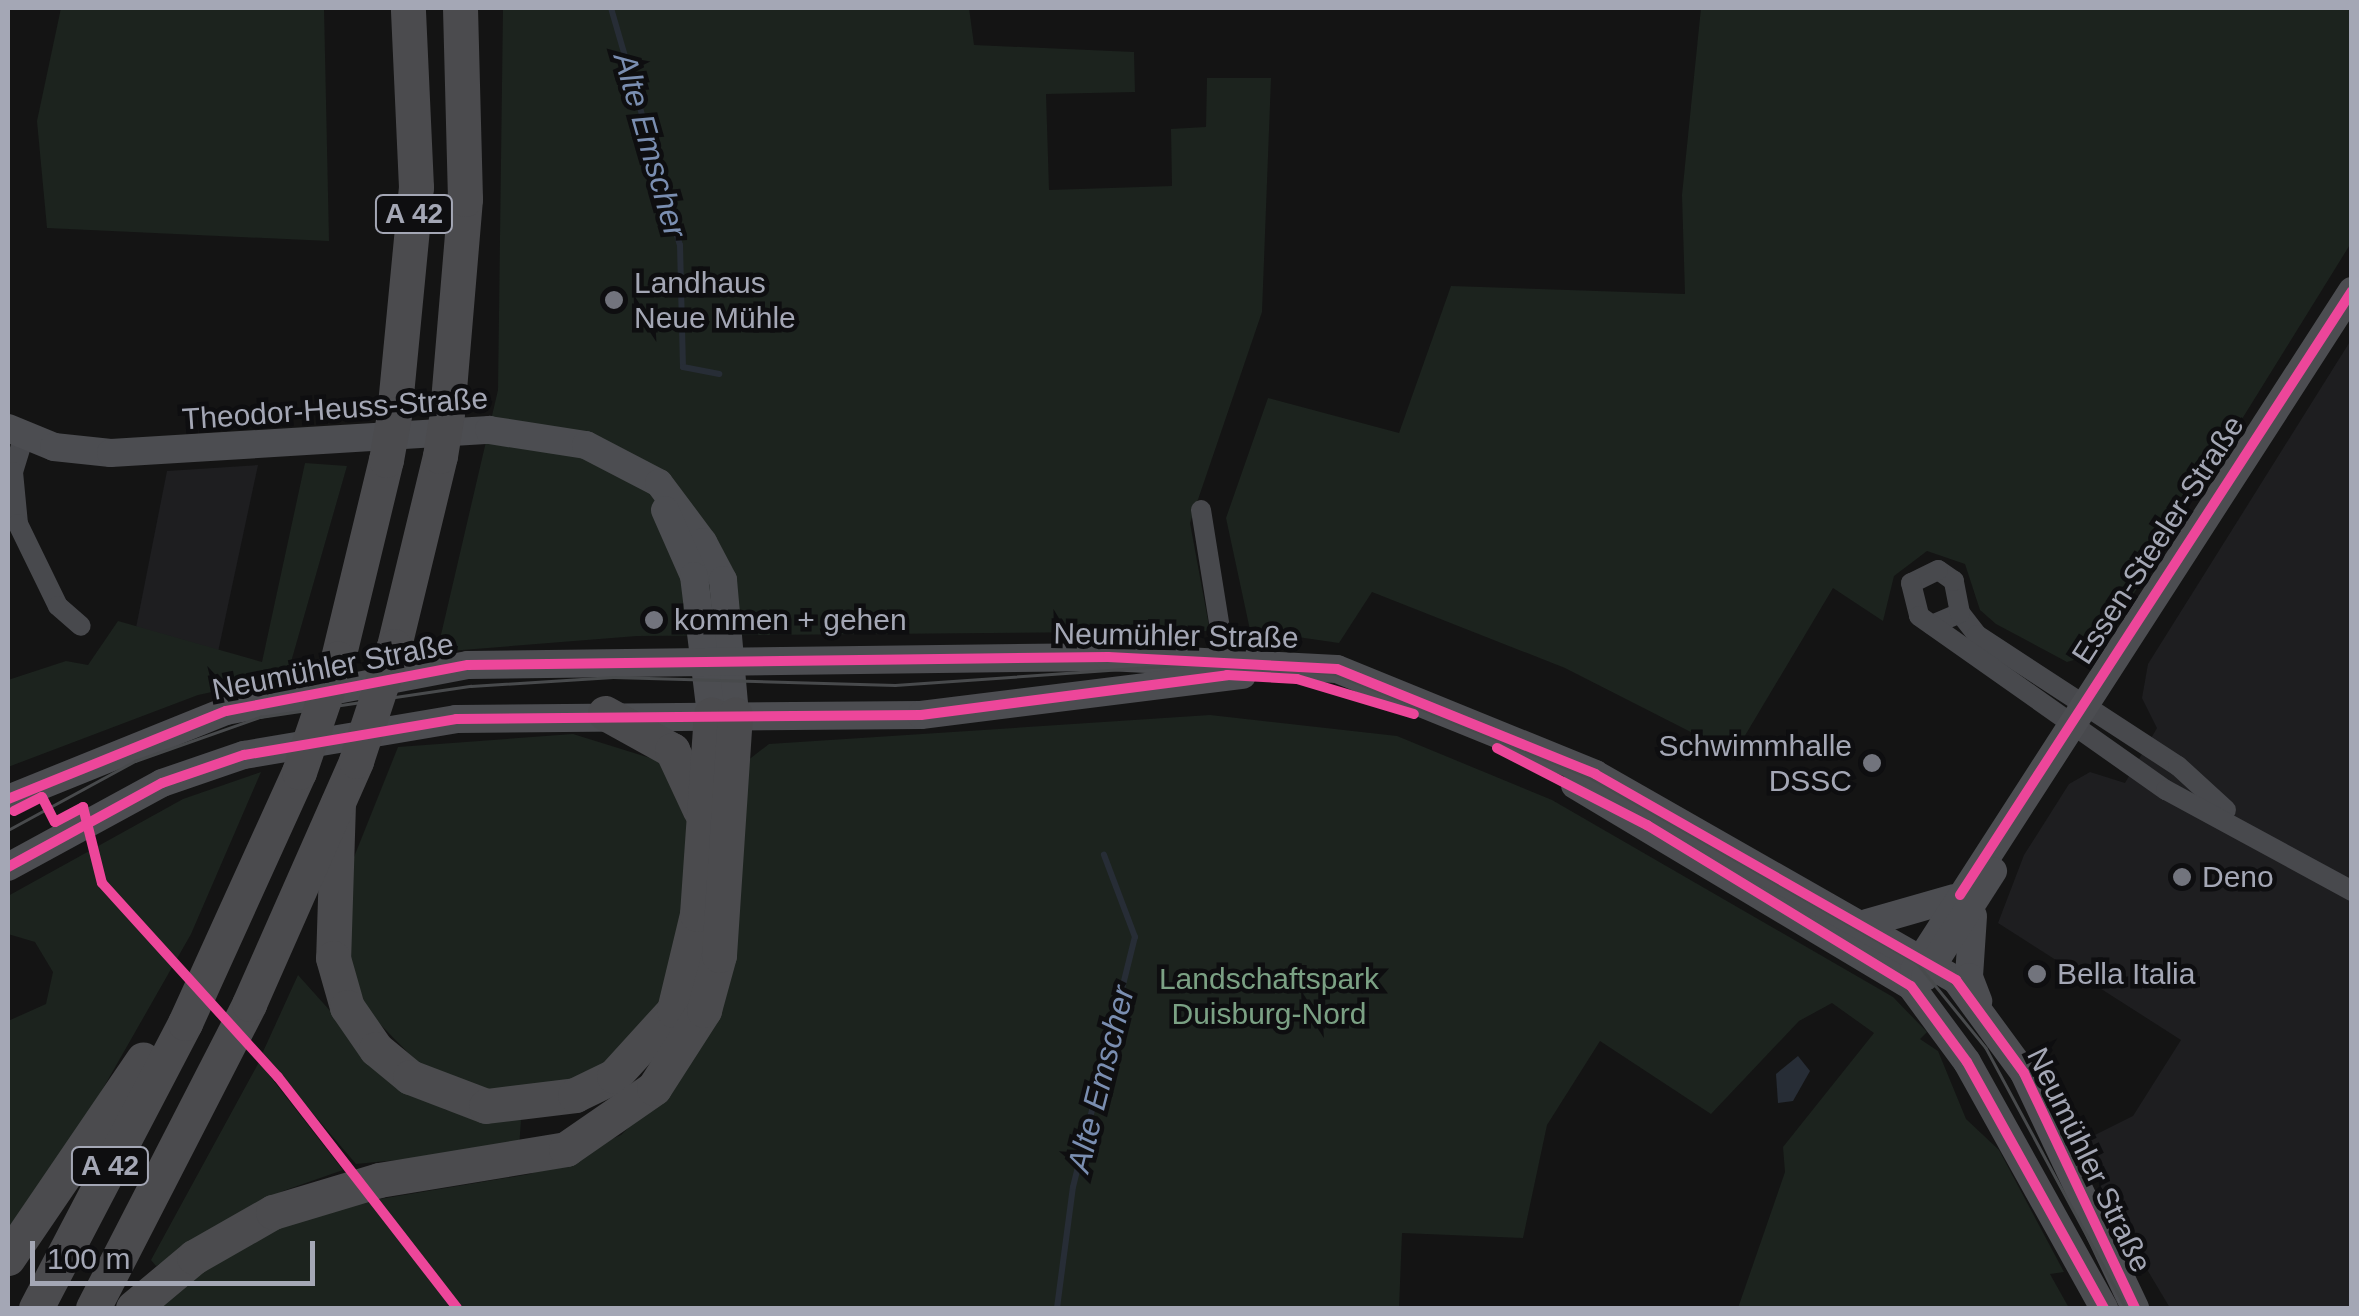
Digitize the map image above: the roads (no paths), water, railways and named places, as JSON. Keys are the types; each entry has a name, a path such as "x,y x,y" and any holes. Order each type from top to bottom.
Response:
{"highway":[{"name":"A 42","path":"36,1308 180,1016 240,906 298,772 338,658 394,416 416,187 408,8"},
{"name":"A 42","path":"93,1308 248,1004 356,761 394,646 447,413 465,199 460,8"},
{"path":"605,713 672,750 704,820"},
{"path":"338,804 330,918 347,1007 410,1078 486,1106 575,1096 646,1046 674,1010 690,962 704,820 723,715"},
{"path":"133,1308 234,1230 318,1194 566,1148 654,1088 704,1010 720,954 723,715"},
{"path":"8,1258 180,1016"}],"main road":[{"name":"Essen-Steeler-Straße","path":"1911,986 1966,903 2012,820 2352,291"},
{"name":"Theodor-Heuss-Straße","path":"16,432 78,451 147,453 532,432 586,445 678,501 723,580 723,715"},
{"name":"Neumühler Straße","path":"8,799 131,742 242,707 468,665 721,657 1336,668 1474,719 1867,923 1928,960 1979,1002 2024,1073 2135,1308"},
{"name":"Neumühler Straße","path":"8,866 162,783 244,755 456,719 605,713 922,715 1226,666 1332,686 1468,734 1588,791 1911,986 1967,1062 2104,1308"},
{"path":"1867,923 1966,903 1968,967 1979,1002"}],"street":[{"name":"Theodor-Heuss-Straße","path":"16,432 13,472 18,524 58,606 80,626"},
{"path":"1201,510 1226,666"},
{"path":"2081,716 1932,625 1910,601 1922,572 1954,581 1960,614 1977,635 2081,716 2166,790 2242,825 2352,891"},
{"path":"1932,625 1960,614"}],"waterway":[{"name":"Alte Emscher","path":"611,8 680,245 683,367 719,374"},
{"name":"Alte Emscher","path":"1057,1308 1073,1187 1135,937 1104,855"}],"tram line":[{"path":"8,830 135,761 260,717 471,686 613,677 895,685 1226,662 1335,674 1593,779 1917,963 1986,1048 2126,1308"}],"place":[{"name":"Landhaus Neue Mühle","path":"614,300"},
{"name":"kommen + gehen","path":"654,620"},
{"name":"Schwimmhalle DSSC","path":"1872,763"},
{"name":"Deno","path":"2182,877"},
{"name":"Bella Italia","path":"2037,974"}],"park label":[{"name":"Landschaftspark Duisburg-Nord","path":"1269,996"}]}
